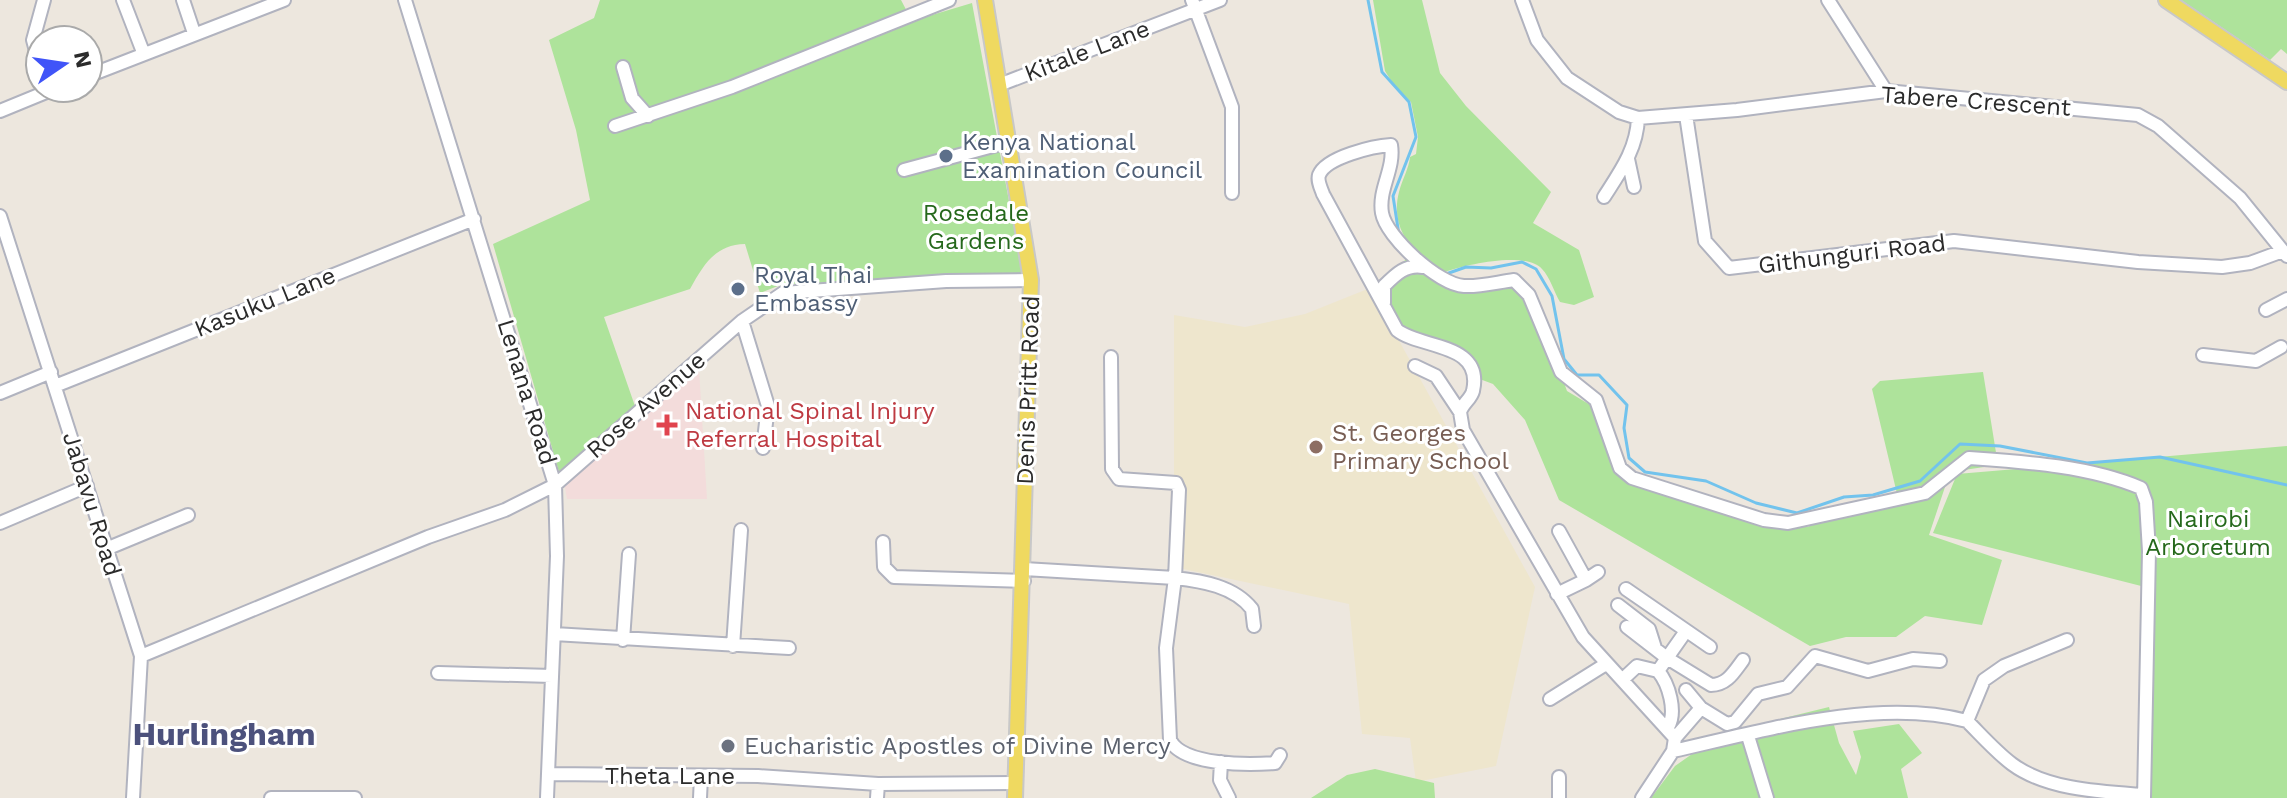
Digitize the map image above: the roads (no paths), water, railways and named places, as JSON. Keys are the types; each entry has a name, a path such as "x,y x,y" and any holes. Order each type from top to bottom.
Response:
{"main road":[{"name":"Denis Pritt Road","path":"985,0 1031,280 1015,791"},
{"path":"2166,0 2283,79"}],"street":[{"path":"37,24 44,0"},
{"path":"123,0 143,52"},
{"path":"183,0 194,33"},
{"path":"104,69 284,0"},
{"name":"Lenana Road","path":"405,0 555,485 554,634 547,798"},
{"path":"615,126 815,56 949,0"},
{"name":"Kitale Lane","path":"999,85 1193,5 1220,0"},
{"name":"Tabere Crescent","path":"1522,0 1537,40 1567,78 1619,112 1638,118 1886,91 2123,113 2148,119 2240,198 2284,254"},
{"path":"1828,0 1886,91"},
{"path":"1193,5 1232,107 1232,193"},
{"path":"623,67 632,98 648,116"},
{"path":"0,111 24,101"},
{"name":"Githunguri Road","path":"1686,115 1705,241 1729,268 1954,241 2100,258 2222,267 2284,254"},
{"path":"1604,197 1628,159 1638,133 1638,118"},
{"path":"904,170 1008,142"},
{"path":"1423,267 1382,216 1381,194 1393,157 1391,145 1371,146 1332,163 1320,172 1318,179 1323,194 1384,306 1403,334 1445,346 1468,365 1474,378 1472,395 1460,412"},
{"path":"1628,159 1634,187"},
{"name":"Jabavu Road","path":"0,216 141,656 133,798"},
{"name":"Kasuku Lane","path":"55,386 474,219"},
{"path":"1384,306 1384,286 1411,265 1423,267 1461,287 1514,280 1529,295 1561,372 1596,400 1620,468 1632,478 1764,520 1788,523 1925,493 1969,458 2118,478 2141,488 2146,502 2149,551 2144,796 2109,793 2036,778 2011,763 1967,721 1937,714 1893,712 1748,736 1672,739"},
{"name":"Rose Avenue","path":"141,656 428,537 505,510 555,485 742,321 783,293 946,281 1031,280"},
{"path":"2266,310 2287,299"},
{"path":"742,321 768,406 763,448"},
{"path":"2203,355 2256,361 2281,347"},
{"path":"1111,357 1112,469 1119,479 1176,483 1179,490 1175,578 1166,648 1170,740 1179,750 1221,762 1275,763 1280,755"},
{"path":"1415,366 1436,376 1460,412 1463,430 1583,637 1672,739"},
{"path":"0,393 51,372"},
{"path":"0,523 87,486"},
{"path":"106,549 188,515"},
{"path":"733,646 741,530"},
{"path":"1559,531 1586,580"},
{"path":"883,542 884,567 887,574 894,577 1024,575 1175,578 1225,589 1247,603 1255,616 1254,626"},
{"path":"1559,561 1571,553"},
{"path":"623,640 629,554"},
{"path":"1557,594 1598,572"},
{"path":"1626,589 1710,647"},
{"path":"1618,605 1649,629 1655,648"},
{"path":"1627,627 1667,658 1711,685 1729,679 1743,660"},
{"path":"1658,671 1686,631"},
{"path":"554,634 789,648"},
{"path":"1967,721 1984,680 2004,666 2067,640"},
{"path":"1686,690 1701,708 1727,724 1735,722 1758,694 1787,687 1815,656 1868,671 1913,659 1940,661"},
{"path":"1550,699 1606,664"},
{"path":"1622,680 1637,666 1658,671 1668,689 1672,739"},
{"path":"438,673 552,676"},
{"path":"1642,798 1672,739 1701,708"},
{"path":"1748,736 1767,798"},
{"path":"1221,762 1220,780 1229,798"},
{"name":"Theta Lane","path":"549,774 790,778 878,784"},
{"path":"700,798 701,777"},
{"path":"1559,777 1559,798"},
{"path":"877,798 878,784 1015,791"},
{"path":"271,798 355,798"}],"waterway":[{"path":"1368,0 1382,72 1409,102 1416,137 1393,196 1399,235"},
{"path":"1446,274 1466,267 1491,268 1522,262 1536,269 1552,296 1564,359 1577,375 1599,375 1627,405 1624,428 1629,458 1645,472 1706,481 1756,503 1797,513 1844,497 1873,495 1920,481 1960,444 2000,446 2087,463 2160,457 2287,485"}],"place":[{"name":"Kenya National Examination Council","path":"946,156"},
{"name":"Royal Thai Embassy","path":"738,289"},
{"name":"National Spinal Injury Referral Hospital","path":"667,425"},
{"name":"St. Georges Primary School","path":"1316,447"},
{"name":"Eucharistic Apostles of Divine Mercy","path":"728,746"}],"district":[{"name":"Hurlingham","path":"224,734"}],"park label":[{"name":"Rosedale Gardens","path":"976,227"},
{"name":"Nairobi Arboretum","path":"2208,533"}]}
